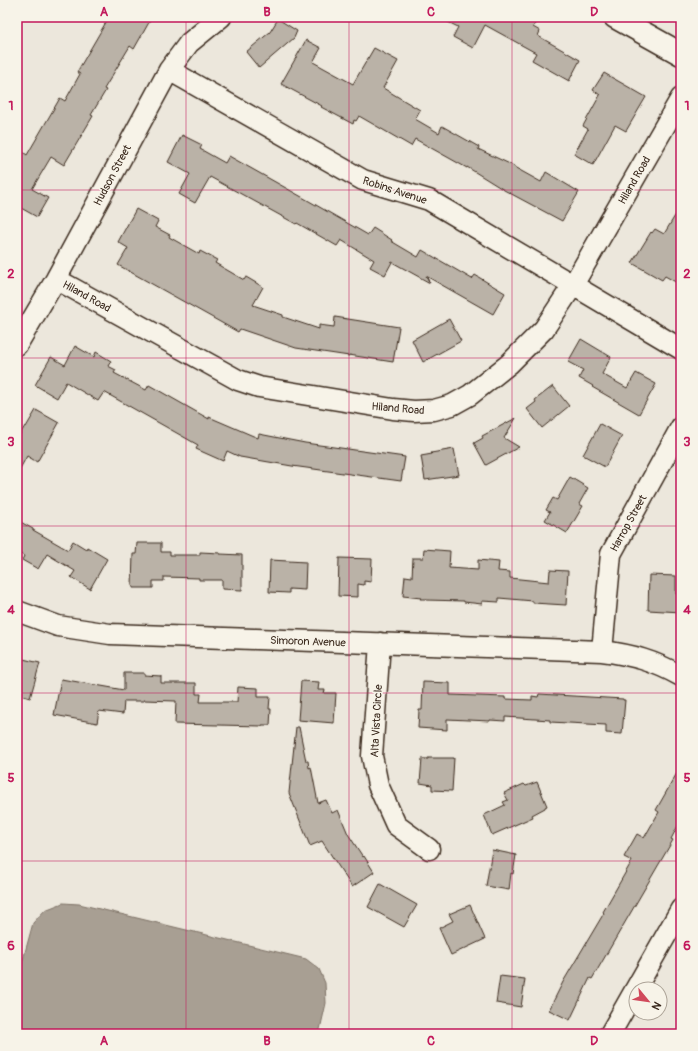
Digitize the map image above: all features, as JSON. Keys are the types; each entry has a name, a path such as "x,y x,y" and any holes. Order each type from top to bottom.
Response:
{"street":[{"name":"Hudson Street","path":"17,345 56,279 169,70 189,43 221,17"},
{"path":"615,17 681,54"},
{"name":"Robins Avenue","path":"169,70 363,180 429,200 681,349"},
{"name":"Hiland Road","path":"56,279 238,380 259,387 393,409 414,411 434,410 452,405 470,395 509,364 544,329 573,285 681,98"},
{"name":"Harrop Street","path":"602,651 611,554 681,427"},
{"name":"Simoron Avenue","path":"17,611 58,626 110,634 602,651 649,660 681,676"},
{"name":"Alta Vista Circle","path":"380,643 372,756 378,785 396,825 429,849"},
{"path":"610,1034 681,909"}],"shaded area":[{"path":"63,903 79,904 306,959 319,969 325,983 326,1003 319,1034 17,1034 17,982 33,923 45,910"}],"building":[{"path":"109,17 152,17 134,49 130,46 104,89 106,90 91,115 93,116 64,165 51,157 32,189 48,198 37,217 21,208 17,215 17,163 23,152 27,155 60,98 65,101 80,74 77,72"},
{"path":"438,17 512,17 521,22 524,17 539,17 533,27 540,31 538,36 580,60 569,81 532,60 536,53 485,25 473,48 453,37 458,27"},
{"path":"278,19 297,31 294,38 259,68 246,52 270,32"},
{"path":"306,40 321,48 313,62 353,84 374,48 398,61 383,88 420,110 415,119 439,133 442,126 479,147 478,149 514,166 541,182 546,172 579,192 562,221 415,139 411,146 359,116 356,121 354,120 353,124 281,84"},
{"path":"604,73 646,97 626,131 615,125 593,165 574,154 588,129 583,126 600,95 593,90"},
{"path":"182,135 202,145 200,149 225,163 229,156 368,235 373,228 418,257 422,250 472,279 475,275 505,293 493,314 426,276 430,283 392,262 385,275 370,267 374,260 341,240 337,246 210,177 195,203 179,194 190,174 168,162"},
{"path":"681,206 681,285 665,276 662,280 632,263 651,232 652,233 655,229 664,234"},
{"path":"136,209 158,221 155,227 170,235 169,237 199,254 200,251 217,260 215,263 244,280 246,277 263,287 253,305 319,329 319,325 334,327 335,317 399,327 393,362 296,348 240,329 238,332 118,265 128,248 118,242"},
{"path":"449,319 461,341 423,362 412,340"},
{"path":"581,339 611,357 602,374 627,388 636,373 656,384 639,414 579,378 583,370 568,362"},
{"path":"75,346 94,357 96,352 111,361 108,366 116,370 114,373 146,390 149,385 209,419 209,417 258,438 259,434 305,443 405,457 401,481 292,466 240,457 227,451 223,461 196,449 198,445 104,392 98,401 66,382 57,398 35,385 51,357 65,365"},
{"path":"553,386 569,406 542,428 527,409 536,402 535,400"},
{"path":"36,410 59,423 37,462 27,456 17,474 17,439"},
{"path":"516,418 504,438 519,447 486,465 474,443 483,438 482,436"},
{"path":"600,424 622,436 605,467 583,455"},
{"path":"454,449 459,475 425,480 421,456"},
{"path":"570,477 588,488 579,504 583,506 567,533 545,520 550,512 546,510 553,498 557,500"},
{"path":"17,520 68,550 73,541 86,549 87,547 107,559 90,589 71,577 75,571 47,554 38,569 22,560 24,556 17,552"},
{"path":"137,543 161,543 161,552 170,552 170,555 200,555 200,552 242,555 242,590 222,589 222,580 164,577 164,581 153,581 153,588 133,588 133,554 136,554"},
{"path":"424,549 450,551 449,568 478,570 478,560 499,562 498,571 510,572 510,578 549,582 550,570 568,571 566,605 533,603 533,601 499,598 499,602 482,601 482,604 464,601 426,600 403,596 405,576 412,577 413,558 423,558"},
{"path":"339,558 372,559 371,582 364,581 364,585 358,584 358,597 338,596"},
{"path":"270,560 306,562 305,590 289,589 289,593 269,592"},
{"path":"649,575 676,576 676,594 681,595 681,612 648,610"},
{"path":"23,659 40,663 30,698 17,694 17,663 21,665"},
{"path":"124,673 144,673 144,675 161,676 161,683 196,683 196,694 201,694 200,702 237,702 238,687 258,688 258,697 270,697 270,725 175,724 176,701 124,701 123,714 99,711 97,723 54,715 61,679 124,690"},
{"path":"301,681 319,682 318,690 325,690 324,693 336,693 334,723 298,720"},
{"path":"423,682 450,683 450,695 505,697 505,699 532,700 532,696 538,697 539,694 623,699 625,700 622,734 606,733 606,725 550,722 550,720 505,717 505,721 447,719 447,730 418,728 419,710 422,710"},
{"path":"296,727 299,727 306,761 308,761 309,768 311,767 318,803 326,800 332,813 338,810 348,834 374,872 352,887 322,841 310,846 289,793"},
{"path":"454,758 452,791 432,790 432,785 420,783 422,759"},
{"path":"681,766 681,820 671,839 673,840 592,979 590,978 570,1020 549,1010 563,982 604,913 603,912 632,861 624,857 637,834 644,838 659,812 656,810"},
{"path":"537,782 547,806 532,815 533,817 492,835 484,815 505,805 503,802 508,800 504,793 524,784 526,786"},
{"path":"492,850 516,855 513,874 511,873 509,890 486,886"},
{"path":"380,884 417,905 404,927 368,907"},
{"path":"470,905 485,939 451,955 439,928 453,921 449,914"},
{"path":"500,976 525,979 521,1007 496,1003"}]}
